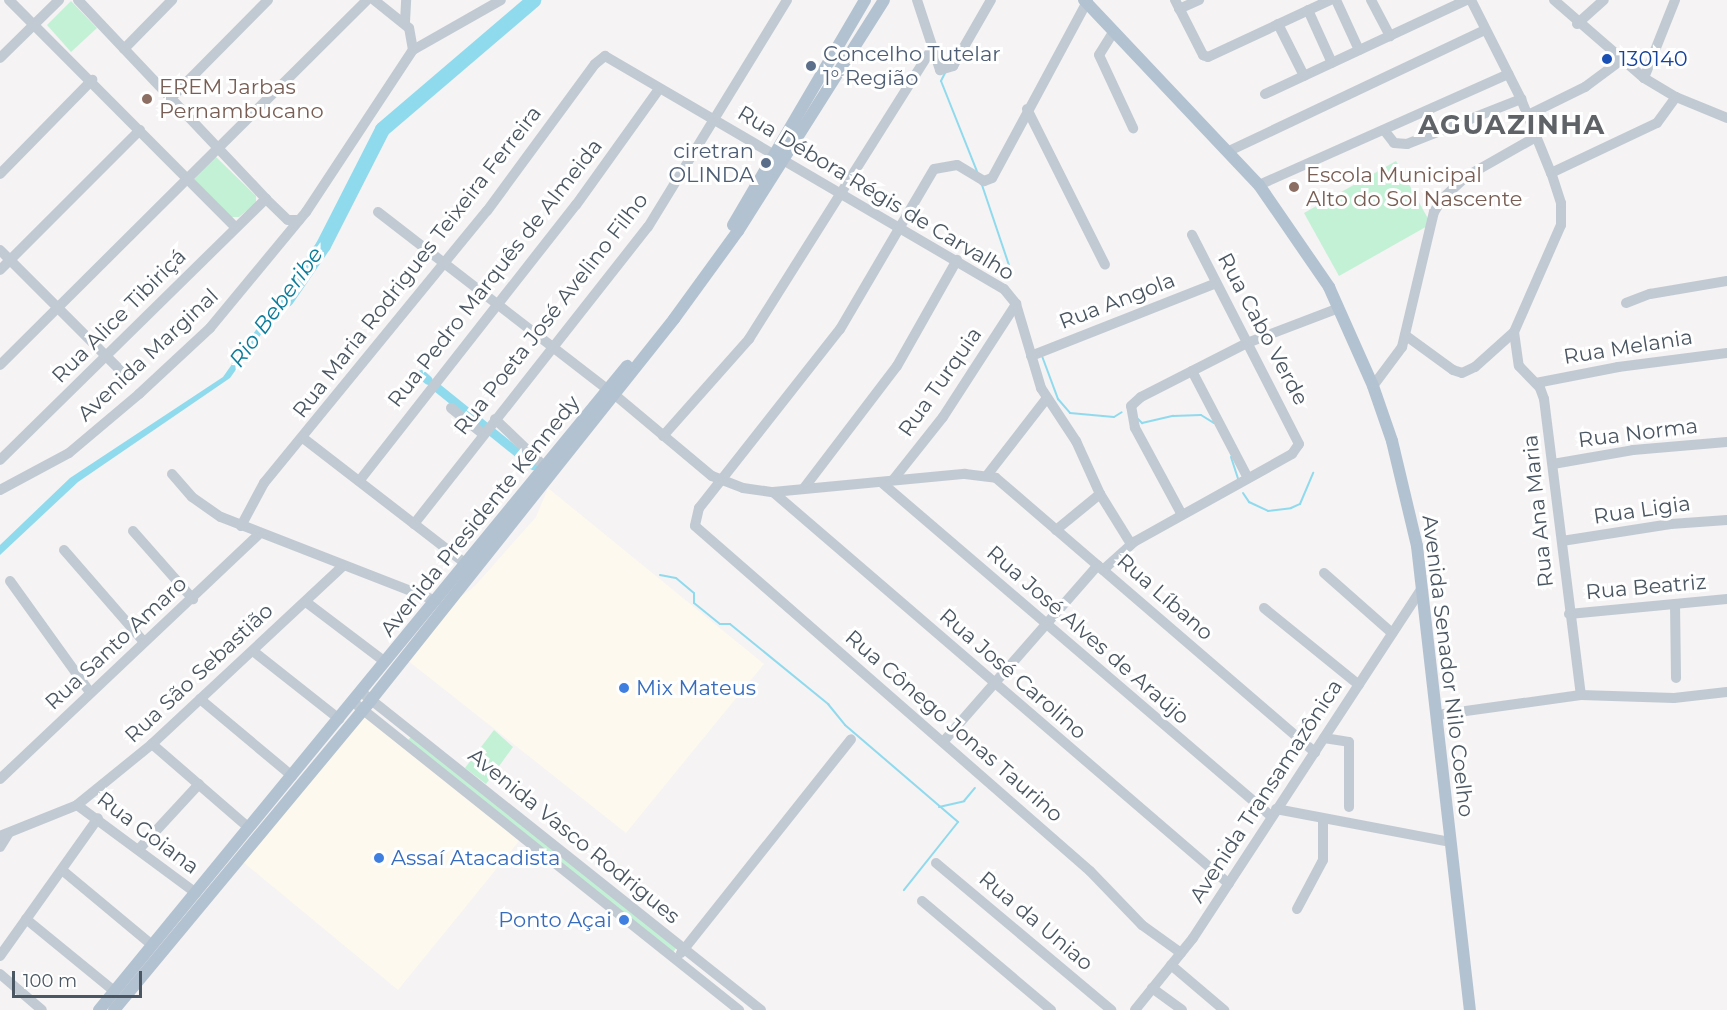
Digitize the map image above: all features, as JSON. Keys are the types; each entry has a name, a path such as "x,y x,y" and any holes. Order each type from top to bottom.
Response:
{"main road":[{"name":"Avenida Presidente Kennedy","path":"114,1010 612,392 738,231 781,157 865,0"},
{"name":"Avenida Presidente Kennedy","path":"855,21 873,0"},
{"name":"Avenida Presidente Kennedy","path":"781,157 824,98 884,0"},
{"name":"Avenida Senador Nilo Coelho","path":"1086,1 1259,185 1319,272 1339,308 1373,386 1399,469 1422,588 1470,1010"},
{"name":"Avenida Presidente Kennedy","path":"99,1010 339,719 362,701 385,662 544,466 612,392"}],"street":[{"path":"9,0 92,80 235,227"},
{"path":"0,58 59,0"},
{"path":"78,0 288,220 299,220 413,50 501,0"},
{"path":"124,49 172,0"},
{"path":"171,98 268,0"},
{"path":"0,365 367,0"},
{"path":"374,0 405,22 414,40 413,50"},
{"path":"405,22 406,0"},
{"name":"Rua Poeta José Avelino Filho","path":"414,524 648,226 787,0"},
{"path":"917,0 933,47 945,70 991,0"},
{"path":"1199,0 1177,5 1203,55 1213,55 1330,0"},
{"path":"1336,0 1359,50"},
{"path":"1371,0 1390,36"},
{"path":"1265,94 1390,36 1442,5 1469,0 1528,115 1562,203 1561,225 1514,332 1475,367 1462,373 1405,335"},
{"path":"1577,24 1604,0"},
{"path":"1644,78 1675,0"},
{"path":"721,482 840,329 934,169 951,164 970,170 984,181 992,178 1086,1"},
{"path":"1559,2 1577,24 1620,61 1644,78 1676,97 1727,118"},
{"path":"1308,10 1332,63"},
{"path":"1278,24 1304,76"},
{"path":"1229,151 1485,30"},
{"path":"1114,31 1099,55 1133,128"},
{"path":"663,435 743,348 933,47"},
{"name":"Rua Débora Régis de Carvalho","path":"605,56 901,226 1004,289 1016,304 1031,356 1047,398 1076,441 1100,494 1131,544"},
{"name":"Rua Maria Rodrigues Teixeira Ferreira","path":"250,530 264,483 516,175 599,59 605,56"},
{"path":"1528,115 1585,87 1620,61"},
{"path":"1259,185 1508,74"},
{"path":"0,174 92,80"},
{"name":"Rua Pedro Marquês de Almeida","path":"360,480 500,303 659,89"},
{"path":"1551,173 1657,123 1676,97"},
{"path":"1384,130 1394,143 1407,144 1521,99"},
{"path":"1027,109 1105,265"},
{"path":"0,270 140,130"},
{"path":"1373,386 1395,359 1405,335 1432,219 1442,199 1467,176 1536,137"},
{"name":"Rua Alice Tibiriçá","path":"0,460 266,199"},
{"path":"378,212 500,303 721,482 773,492 893,480 988,474 1047,398"},
{"name":"Avenida Marginal","path":"0,490 69,453 140,394 210,328 256,277 299,220"},
{"name":"Rua Cabo Verde","path":"1192,235 1299,440 1292,454 1247,476"},
{"path":"0,250 125,375"},
{"path":"804,488 897,366 957,260"},
{"path":"1626,303 1650,294 1727,280"},
{"name":"Rua Angola","path":"1031,356 1216,283"},
{"name":"Rua Turquia","path":"893,480 943,417 1016,304"},
{"path":"1181,513 1136,428 1131,410 1141,397 1247,343 1339,308"},
{"name":"Rua Ana Maria","path":"1514,332 1519,366 1536,383 1544,399 1569,614 1581,695"},
{"name":"Rua Melania","path":"1536,383 1618,367 1727,353"},
{"path":"943,742 993,681 1101,567 1131,544 1247,476 1192,371"},
{"path":"451,408 488,427 544,466"},
{"path":"303,438 465,563"},
{"name":"Rua Norma","path":"1553,464 1633,450 1727,442"},
{"path":"172,474 201,505 250,530 436,601"},
{"name":"Rua Líbano","path":"988,474 1101,567 1315,752"},
{"name":"Rua Cônego Jonas Taurino","path":"721,482 697,512 697,531 1090,871 1142,925 1182,953"},
{"name":"Rua José Alves de Araújo","path":"881,482 1045,625 1274,812 1452,842"},
{"name":"Rua José Carolino","path":"773,492 1229,884"},
{"path":"1056,530 1100,494"},
{"name":"Rua Ligia","path":"1562,542 1671,524 1727,520"},
{"name":"Rua Santo Amaro","path":"0,779 89,691 193,600 250,530"},
{"path":"133,531 193,600"},
{"path":"64,550 144,642"},
{"name":"Rua São Sebastião","path":"4,835 78,805 152,744 343,566"},
{"path":"1324,573 1392,633"},
{"path":"10,581 89,691"},
{"name":"Avenida Transamazônica","path":"1135,1010 1182,953 1229,884 1422,588"},
{"name":"Rua Beatriz","path":"1569,614 1727,599"},
{"path":"306,602 385,662"},
{"path":"1675,604 1676,678"},
{"path":"1264,608 1359,685"},
{"path":"253,651 339,719"},
{"path":"1437,715 1581,695 1674,698 1727,692"},
{"path":"200,699 292,776"},
{"name":"Avenida Vasco Rodrigues","path":"362,701 410,730 761,1010"},
{"name":"Avenida Vasco Rodrigues","path":"362,701 401,740 739,1010"},
{"path":"401,740 410,730"},
{"path":"1324,738 1349,742 1349,807"},
{"path":"675,960 851,739"},
{"path":"152,744 249,828"},
{"path":"140,848 199,784"},
{"name":"Rua Goiana","path":"78,805 140,848 196,892"},
{"path":"0,956 98,818"},
{"path":"1297,909 1323,860 1323,820"},
{"path":"0,847 4,835"},
{"name":"Rua da Uniao","path":"936,863 1111,1010"},
{"path":"62,870 152,945"},
{"path":"922,901 1051,1010"},
{"path":"26,919 114,992"},
{"path":"1171,965 1224,1010"},
{"path":"0,974 42,1010"},
{"path":"1152,988 1182,1010"}],"shaded area":[{"path":"548,488 764,664 626,833 407,660 452,603 474,587 536,517"},
{"name":"Assaí Atacadista","path":"365,712 520,840 398,990 243,862"}],"green space":[{"path":"71,1 97,28 71,52 47,25"},
{"path":"215,156 256,196 256,203 239,217 231,217 194,179"},
{"path":"1396,161 1431,224 1339,276 1304,213"},
{"path":"494,730 513,747 486,784 465,768"},
{"path":"411,737 676,948 673,953 407,741"}],"water":[{"path":"296,284 302,289 262,333 230,378 78,482 0,555 0,545 70,478 223,377 263,320"}],"waterway":[{"name":"Rio Beberibe","path":"286,299 323,245 382,129 533,0"},
{"path":"945,73 941,81 978,174"},
{"path":"982,185 1010,268"},
{"path":"1042,356 1058,399 1070,413 1114,417 1122,412"},
{"path":"421,374 428,380"},
{"path":"435,386 533,465"},
{"path":"1138,419 1142,423 1173,416 1201,415 1214,423"},
{"path":"1231,457 1238,479"},
{"path":"1243,493 1249,502 1268,511 1291,508 1300,504 1313,473"},
{"path":"660,575 676,578 694,593 694,603 720,624 730,624 828,704 845,725 958,822 904,890"},
{"path":"939,807 964,801 975,788"}],"place":[{"name":"130140","path":"1607,59"},
{"name":"Concelho Tutelar 1° Região","path":"811,66"},
{"name":"EREM Jarbas Pernambucano","path":"147,99"},
{"name":"ciretran OLINDA","path":"766,163"},
{"name":"Escola Municipal Alto do Sol Nascente","path":"1294,187"},
{"name":"Mix Mateus","path":"624,688"},
{"name":"Assaí Atacadista","path":"379,858"},
{"name":"Ponto Açai","path":"624,920"}],"district":[{"name":"AGUAZINHA","path":"1512,125"}]}
